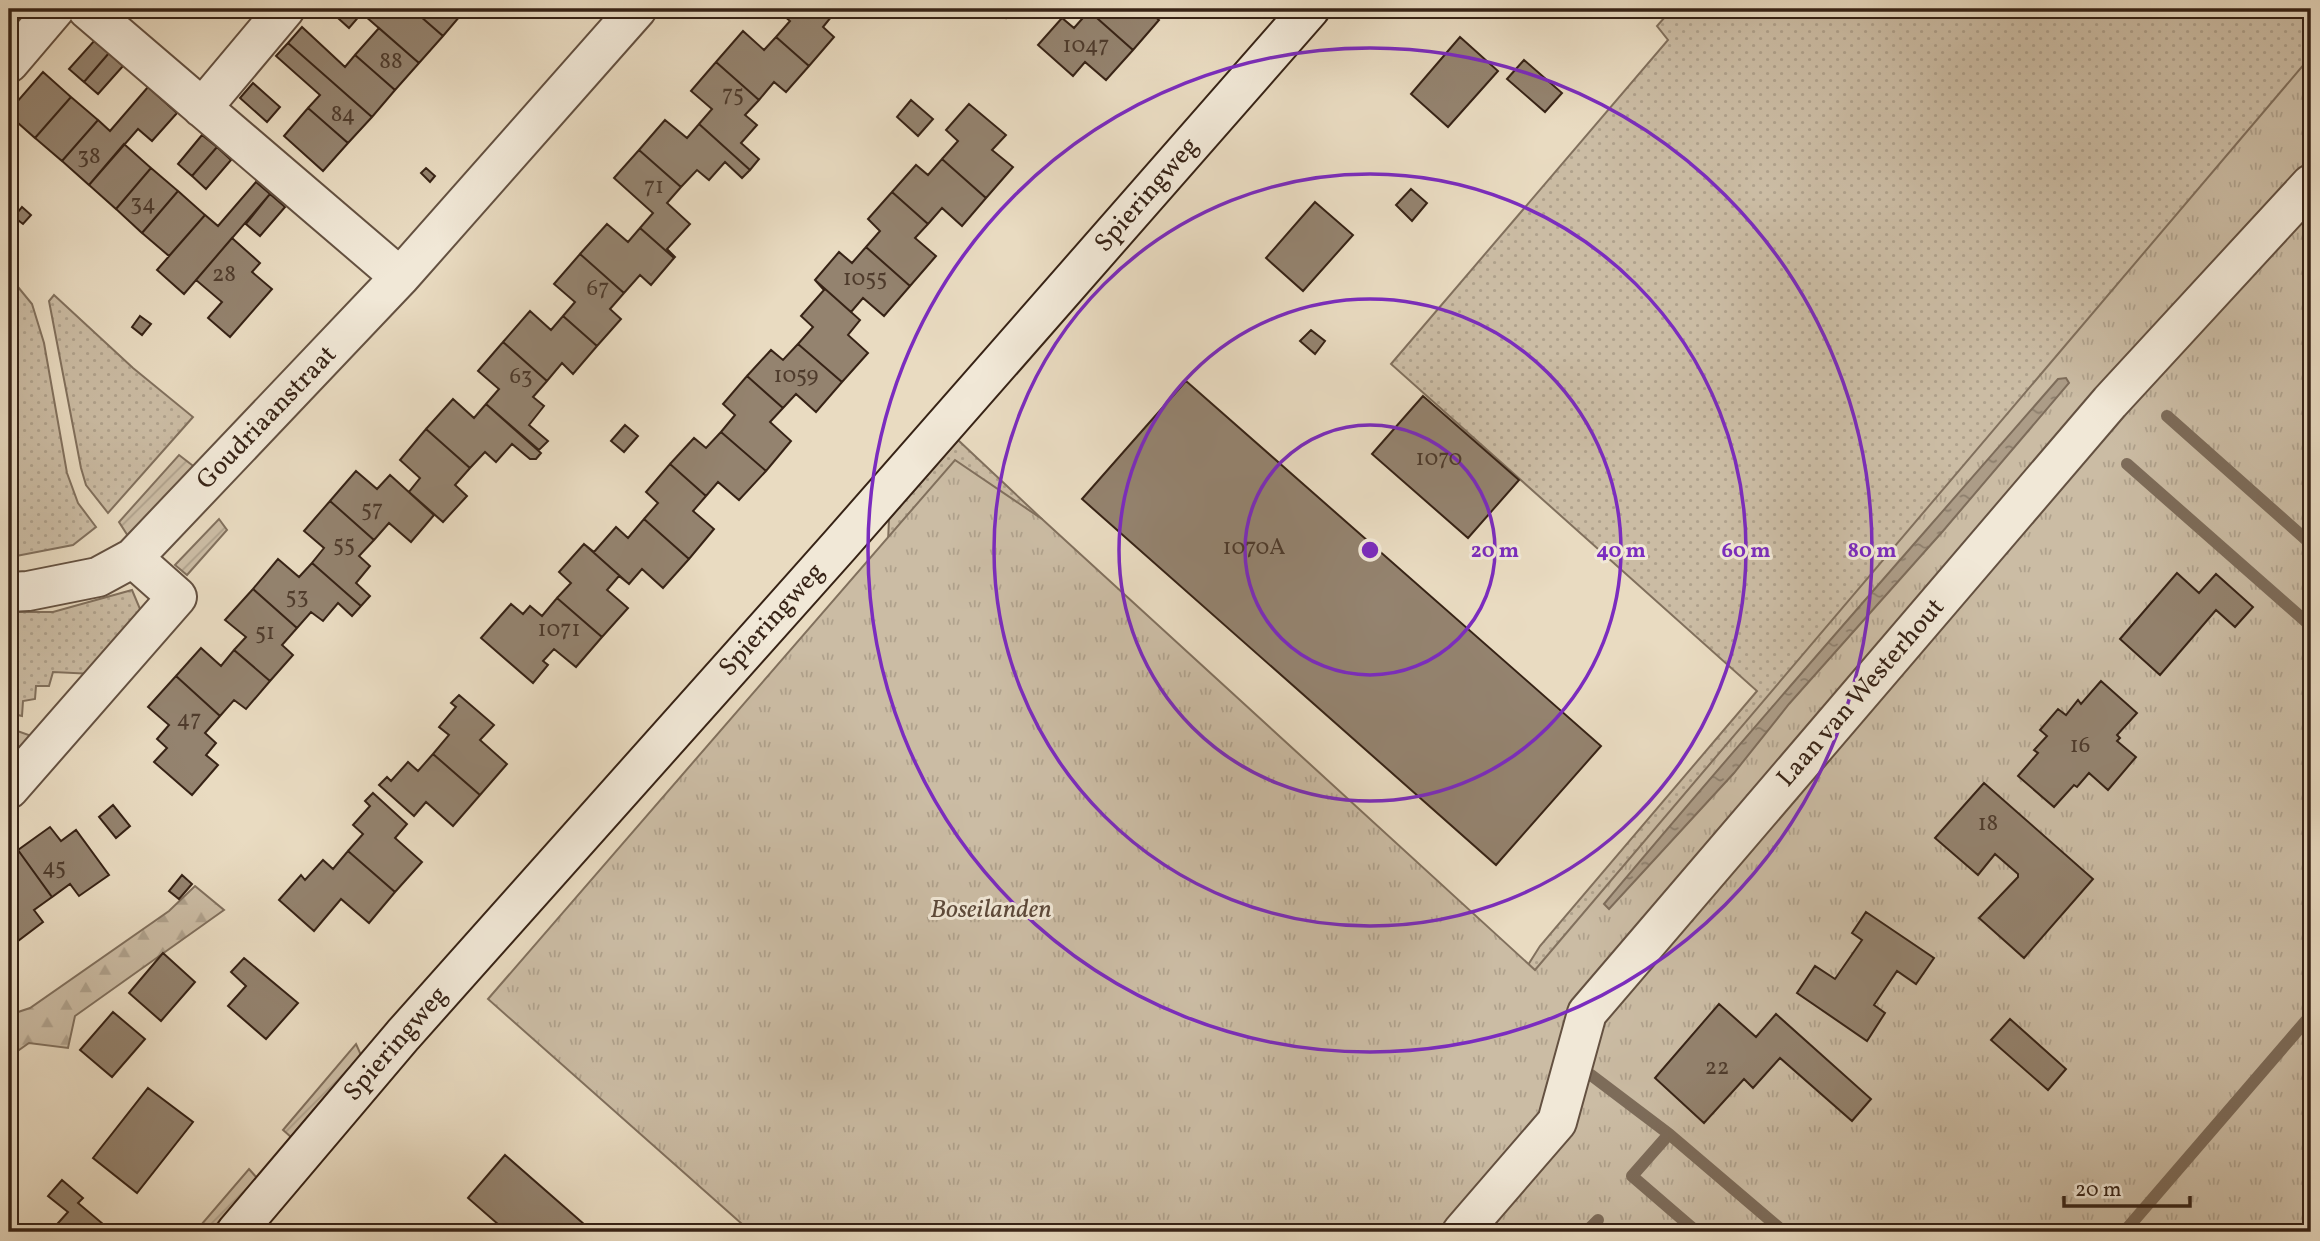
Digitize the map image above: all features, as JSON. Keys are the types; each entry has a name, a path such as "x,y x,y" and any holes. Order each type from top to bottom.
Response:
{"street":[{"path":"9,63 55,9"},
{"path":"87,9 400,277"},
{"path":"202,108 285,9"},
{"name":"Goudriaanstraat","path":"9,592 28,591 97,577 133,558 400,277 637,9"},
{"name":"Spieringweg","path":"236,1232 402,1035 840,545 1310,9"},
{"name":"Laan van Westerhout","path":"1462,1232 1557,1122 1587,1013 2110,402 2311,184"},
{"path":"9,789 177,597 133,558"}],"green space":[{"path":"1672,9 2311,9 2311,149 1567,1050 887,565 889,519 958,440 1042,519 1064,562 1528,965 1540,946 1757,691 1391,364 1668,40 1657,26"},
{"name":"Boseilanden","path":"2311,56 2311,1232 751,1232 488,999 955,460 1042,519 1535,970"},
{"path":"9,276 32,304 44,343 67,473 78,503 96,527 73,545 11,557 9,557"},
{"path":"54,295 133,368 193,417 108,513 86,485 81,468 49,301"},
{"path":"179,455 201,472 128,536 119,522"},
{"path":"219,519 227,530 187,575 175,565"},
{"path":"132,590 143,616 94,674 53,672 49,686 36,686 35,699 23,701 22,716 13,714 9,722 9,612 53,612"},
{"path":"9,728 40,739 9,766"},
{"path":"195,886 224,910 75,1016 68,1048 29,1043 9,1057 9,1015 30,1008 169,911"},
{"path":"356,1044 361,1055 291,1137 283,1130"},
{"path":"249,1169 257,1178 210,1232 195,1232"}],"water":[{"path":"2066,378 2069,383 1943,531 1789,704 1734,773 1609,909 1604,904 1716,772 2058,379"}],"building":[{"path":"12,9 33,9 24,19"},
{"path":"328,9 357,9 362,13 349,28"},
{"path":"357,9 385,9 391,14 396,9 412,9 443,36 419,63"},
{"path":"412,9 466,9 443,36"},
{"path":"776,9 836,11 823,27 834,37 809,66 776,37 790,21"},
{"path":"999,9 1014,9 1006,18"},
{"path":"1146,9 1159,20 1133,50 1089,11"},
{"path":"1089,11 1133,50 1106,80 1085,62 1073,76 1038,45 1062,18 1074,28"},
{"path":"302,27 345,67 355,55 395,90 372,117 288,43"},
{"path":"379,28 419,63 395,90 355,55"},
{"path":"743,31 764,50 776,37 809,66 786,92 774,82 759,100 716,62"},
{"path":"1460,37 1498,71 1448,127 1411,94"},
{"path":"94,41 109,53 84,82 69,69"},
{"path":"288,43 372,117 348,143 308,108 320,95 276,56"},
{"path":"109,53 123,66 98,94 84,82"},
{"path":"1524,60 1562,93 1545,112 1507,79"},
{"path":"716,62 759,100 745,115 757,125 741,143 759,159 750,170 699,124 712,109 691,91"},
{"path":"43,72 71,97 35,138 9,115 9,111"},
{"path":"253,83 280,107 267,122 240,98"},
{"path":"148,87 177,113 152,141 138,129 89,185 62,161 98,120 110,131"},
{"path":"71,97 98,120 62,161 35,138"},
{"path":"911,100 933,119 918,136 897,117"},
{"path":"969,104 1006,135 992,150 1013,167 986,198 942,159 958,141 946,130"},
{"path":"308,108 348,143 323,171 284,136"},
{"path":"665,120 687,138 699,124 750,170 742,178 725,162 709,180 697,170 681,187 639,150"},
{"path":"202,135 217,147 192,176 178,164"},
{"path":"124,144 151,168 116,209 89,185"},
{"path":"217,147 231,160 206,189 192,176"},
{"path":"639,150 681,187 667,203 690,224 667,249 674,258 640,228 653,213 614,178"},
{"path":"942,159 986,198 962,226 942,208 928,224 892,192 916,165 928,175"},
{"path":"151,168 178,191 142,233 116,209"},
{"path":"426,168 435,176 430,182 421,173"},
{"path":"256,182 270,194 184,294 157,270 205,215 218,226"},
{"path":"1411,189 1427,203 1412,221 1396,205"},
{"path":"178,191 205,215 169,256 142,233"},
{"path":"892,192 928,224 915,238 936,256 910,286 866,247 880,231 868,219"},
{"path":"270,194 285,207 260,236 246,224"},
{"path":"1315,202 1353,235 1303,291 1266,258"},
{"path":"22,207 31,215 23,224 14,217"},
{"path":"607,224 628,242 640,228 674,258 651,285 640,275 624,293 580,254"},
{"path":"232,238 260,263 252,272 272,289 230,337 208,318 222,302 196,280"},
{"path":"866,247 910,286 884,316 863,298 851,312 815,280 839,252 852,263"},
{"path":"580,254 624,293 610,309 621,319 597,346 563,316 575,302 554,284"},
{"path":"815,280 860,320 848,335 868,353 842,382 798,344 813,327 801,316 824,290"},
{"path":"530,311 551,330 563,316 597,346 573,374 562,363 547,381 503,342"},
{"path":"140,316 151,324 142,335 132,327"},
{"path":"1311,330 1325,341 1315,354 1300,341"},
{"path":"503,342 547,381 533,397 544,406 529,425 548,441 539,450 486,404 499,389 478,371"},
{"path":"798,344 842,382 816,412 796,394 783,408 747,376 771,350 783,360"},
{"path":"747,376 783,408 770,422 791,441 766,471 721,432 735,415 723,404"},
{"path":"1186,381 1601,746 1496,865 1082,499"},
{"path":"1423,396 1519,480 1468,538 1372,454"},
{"path":"453,399 474,418 486,404 541,453 536,459 530,459 512,444 496,462 485,452 470,468 426,429"},
{"path":"625,425 638,436 624,452 611,441"},
{"path":"426,429 470,468 455,485 467,496 443,522 409,492 420,478 400,460"},
{"path":"721,432 766,471 739,500 718,482 706,496 670,464 694,438 706,448"},
{"path":"670,464 706,496 693,511 714,529 689,559 644,519 658,503 646,492"},
{"path":"356,471 377,489 390,475 434,515 411,542 389,523 374,540 330,501"},
{"path":"330,501 374,540 359,556 370,566 356,583 370,596 361,606 312,563 324,548 304,531"},
{"path":"644,519 689,559 663,588 642,569 629,584 584,544 594,552 616,527 628,538"},
{"path":"584,544 629,584 619,576 607,590 628,608 602,637 557,598 571,583 559,572"},
{"path":"278,559 299,577 312,563 361,606 352,616 338,603 323,621 311,612 297,628 253,589"},
{"path":"2177,573 2199,593 2216,574 2253,607 2235,627 2216,610 2160,675 2120,639"},
{"path":"253,589 297,628 282,645 293,655 270,681 234,650 246,637 225,620"},
{"path":"557,598 602,637 576,667 554,649 543,661 548,665 533,683 481,638 511,604 523,614 530,606 542,616"},
{"path":"201,648 221,666 234,650 270,681 246,709 234,700 220,716 176,676"},
{"path":"176,676 220,716 205,733 216,743 206,755 218,765 192,795 154,762 167,748 157,739 169,725 148,707"},
{"path":"2101,681 2137,713 2117,735 2120,738 2117,741 2136,757 2108,790 2089,773 2054,807 2018,776 2038,753 2034,750 2047,736 2040,730 2058,709 2066,715 2078,700 2081,704"},
{"path":"459,695 494,725 480,740 507,764 480,795 433,754 449,735 439,727 456,707 451,703"},
{"path":"433,754 480,795 453,826 426,802 414,816 379,785 387,777 391,781 408,762 418,771"},
{"path":"1984,783 2093,879 2024,958 1979,918 2018,874 1995,854 1978,875 1935,838"},
{"path":"373,793 407,824 395,838 422,862 395,892 348,851 363,834 353,825 370,806 365,801"},
{"path":"113,805 130,826 116,838 99,817"},
{"path":"50,827 61,841 76,830 109,875 79,896 70,884 52,897 18,850"},
{"path":"18,850 52,897 34,910 43,922 14,944 9,937 9,857"},
{"path":"348,851 395,892 369,923 341,899 314,931 279,900 301,875 305,880 323,860 333,869"},
{"path":"182,875 192,884 179,899 169,891"},
{"path":"1866,912 1934,958 1916,984 1897,971 1874,1005 1885,1013 1867,1041 1797,993 1815,966 1835,979 1862,940 1852,933"},
{"path":"163,953 195,982 161,1021 129,993"},
{"path":"244,958 298,1003 266,1039 228,1006 246,986 231,972"},
{"path":"1719,1004 1756,1037 1776,1014 1871,1099 1852,1121 1780,1058 1753,1088 1744,1079 1704,1123 1655,1078"},
{"path":"113,1012 145,1039 112,1077 80,1050"},
{"path":"2010,1019 2066,1069 2048,1090 1991,1040"},
{"path":"148,1088 193,1122 137,1193 93,1158"},
{"path":"505,1155 593,1232 507,1232 468,1198"},
{"path":"62,1180 83,1198 78,1203 103,1224 96,1232 50,1232 68,1212 48,1196"}],"waterway":[{"path":"2167,416 2311,544"},
{"path":"2127,464 2311,626"},
{"path":"2124,1232 2311,1015"},
{"path":"1591,1075 1669,1134 1784,1232"},
{"path":"1669,1134 1632,1176 1697,1232"},
{"path":"1586,1232 1598,1220"}]}
